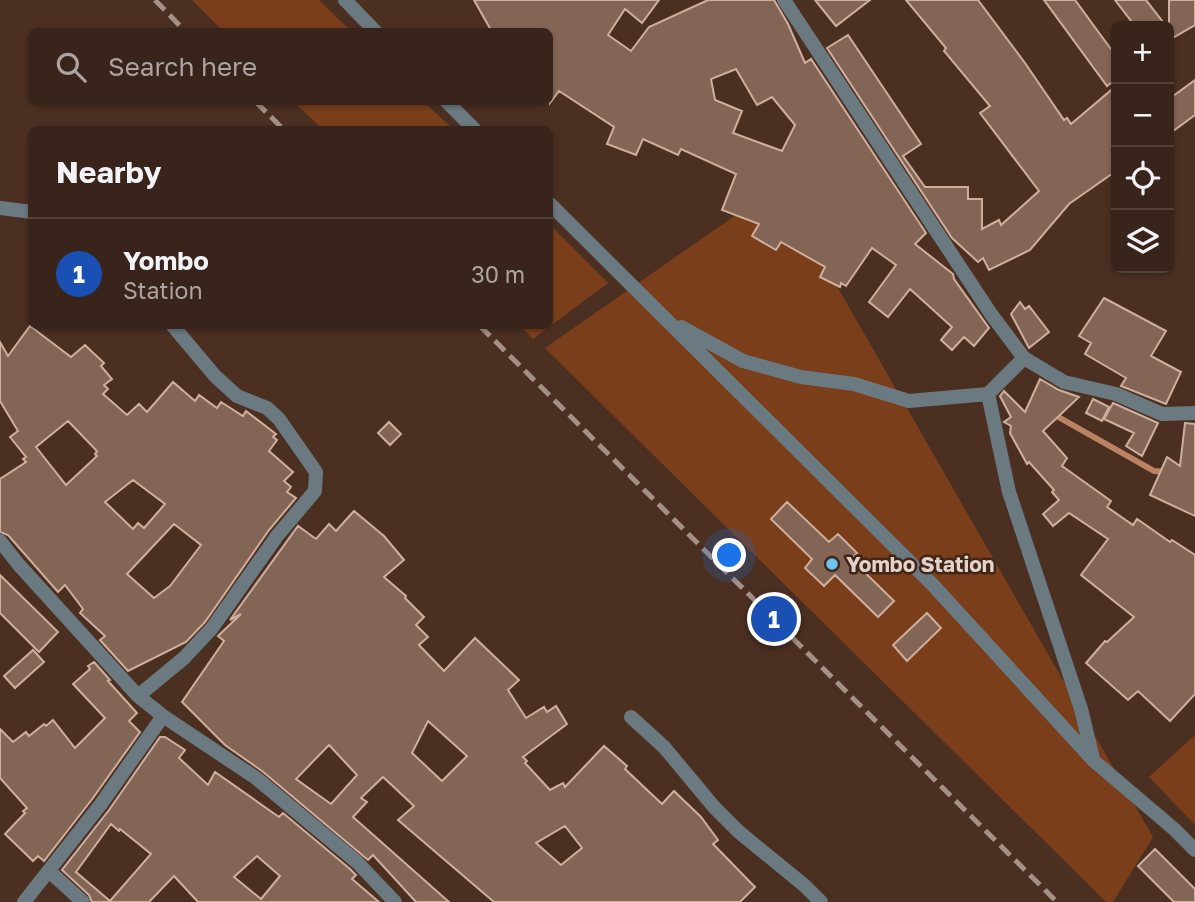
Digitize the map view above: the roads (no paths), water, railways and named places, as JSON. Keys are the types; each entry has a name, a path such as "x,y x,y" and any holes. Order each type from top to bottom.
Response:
{"street":[{"path":"345,0 372,28"},
{"path":"784,0 969,280 1024,358 1065,382 1116,394 1162,414 1195,413"},
{"path":"450,105 471,126"},
{"path":"553,207 932,584 1094,761 1195,850"},
{"path":"0,208 28,212"},
{"path":"665,318 743,361 801,377 855,384 909,401 988,394 1024,358"},
{"path":"138,695 184,658 212,628 277,536 316,491 316,472 279,419 267,408 237,396 215,376 176,329"},
{"path":"988,394 1009,492 1081,709 1094,761"},
{"path":"0,541 138,695 163,716 256,778 357,862 395,902"},
{"path":"24,902 101,804 163,716"},
{"path":"631,717 664,747 714,807 739,832 821,902"},
{"path":"49,871 83,902"}],"waterway":[{"path":"1053,414 1154,471 1167,472"}],"railway":[{"path":"155,0 182,28"},
{"path":"259,105 280,126"},
{"path":"483,329 1057,902"}],"place":[{"name":"Yombo Station","path":"832,564"},
{"name":"Yombo","path":"774,619"}]}
